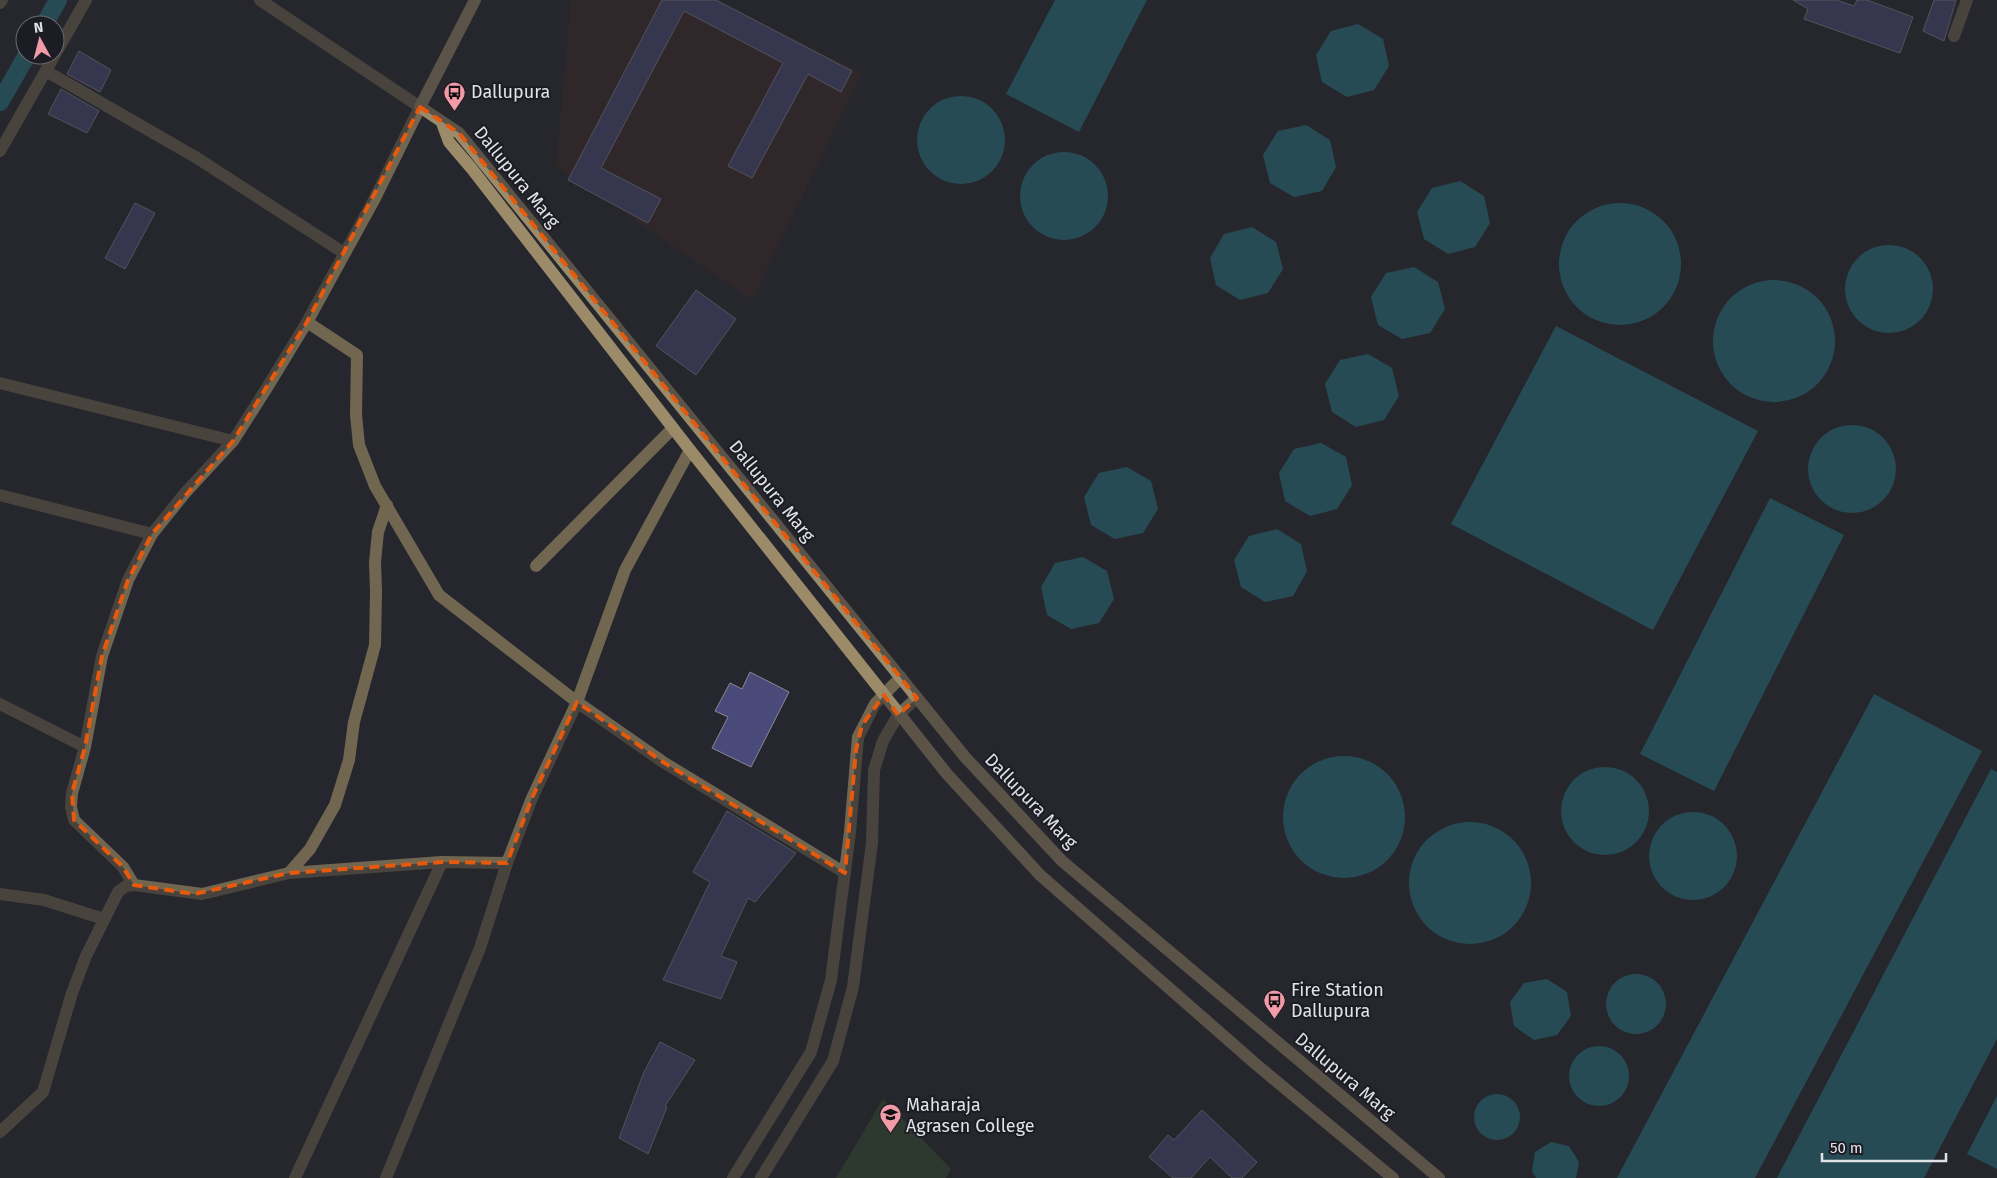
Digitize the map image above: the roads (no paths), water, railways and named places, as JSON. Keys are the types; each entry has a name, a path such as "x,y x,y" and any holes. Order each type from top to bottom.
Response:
{"main road":[{"path":"442,123 420,107 475,0"},
{"name":"Dallupura Marg","path":"442,123 449,142 898,715 947,774 1040,875 1258,1066 1393,1178"},
{"name":"Dallupura Marg","path":"442,123 458,133 965,757 1062,861 1439,1178"}],"street":[{"path":"0,151 86,0"},
{"path":"134,885 123,867 74,820 71,814 72,793 85,746 102,656 128,580 152,534 185,493 233,441 307,322 374,200 420,107 260,0"},
{"path":"1954,36 1967,0"},
{"path":"46,71 197,158 344,253"},
{"path":"307,322 357,355 356,415 359,445 375,486 439,595 577,702 663,762 845,873"},
{"path":"0,383 233,441"},
{"path":"536,566 674,428"},
{"path":"386,1178 480,948 507,863 532,798 577,702 625,570 690,450"},
{"path":"0,495 152,534"},
{"path":"289,872 310,848 335,805 349,760 354,722 374,645 375,562 378,532 387,505"},
{"path":"733,1178 811,1052 831,980 845,873 858,737 868,714 901,677"},
{"path":"760,1178 833,1061 854,987 872,843 874,770 883,741 898,715 917,698"},
{"path":"0,704 85,746"},
{"path":"0,1132 43,1092 72,993 86,956 118,892 126,886 134,885 202,894 289,872 442,862 507,863"},
{"path":"295,1178 442,862"},
{"path":"0,894 44,900 104,919"}],"water":[{"path":"1055,0 1147,0 1079,132 1006,94"},
{"path":"1358,24 1383,39 1389,66 1374,90 1347,97 1322,82 1316,55 1331,31"},
{"path":"961,96 978,99 986,103 998,115 1002,123 1005,140 1002,157 998,165 986,177 978,181 961,184 944,181 936,177 924,165 920,157 917,140 920,123 924,115 936,103 944,99"},
{"path":"1306,125 1330,140 1336,167 1322,191 1294,197 1270,183 1263,155 1278,131"},
{"path":"1064,152 1081,155 1089,159 1101,171 1105,179 1108,196 1105,213 1101,221 1089,233 1081,237 1064,240 1047,237 1039,233 1027,221 1023,213 1020,196 1023,179 1027,171 1039,159 1047,155"},
{"path":"1460,181 1484,196 1490,223 1475,247 1448,254 1424,239 1417,212 1432,188"},
{"path":"1620,203 1632,204 1643,208 1663,221 1676,241 1680,252 1680,276 1676,287 1663,307 1643,320 1632,324 1620,325 1608,324 1597,320 1577,307 1564,287 1560,276 1559,264 1560,252 1564,241 1577,221 1597,208 1608,204"},
{"path":"1252,227 1276,242 1283,269 1268,293 1240,300 1216,285 1210,258 1224,234"},
{"path":"1889,245 1906,248 1914,252 1926,264 1930,272 1933,289 1930,306 1926,314 1914,326 1906,330 1889,333 1872,330 1864,326 1852,314 1848,306 1845,289 1848,272 1852,264 1864,252 1872,248"},
{"path":"1414,267 1438,282 1445,309 1430,333 1402,339 1378,325 1371,297 1386,273"},
{"path":"1774,280 1786,281 1797,285 1808,290 1817,298 1825,307 1830,318 1834,329 1834,353 1830,364 1825,375 1817,384 1808,392 1797,397 1786,401 1774,402 1762,401 1751,397 1740,392 1731,384 1723,375 1718,364 1714,353 1713,341 1714,329 1718,318 1723,307 1731,298 1740,290 1751,285 1762,281"},
{"path":"1556,326 1758,431 1653,630 1451,524"},
{"path":"1368,354 1392,368 1399,396 1384,420 1356,427 1332,412 1325,384 1340,360"},
{"path":"1852,425 1869,428 1877,432 1889,444 1893,452 1896,469 1893,486 1889,494 1877,506 1869,510 1852,513 1835,510 1827,506 1815,494 1811,486 1808,469 1811,452 1815,444 1827,432 1835,428"},
{"path":"1321,443 1346,457 1352,485 1337,509 1310,516 1285,501 1279,473 1294,449"},
{"path":"1127,467 1151,481 1158,509 1143,533 1115,539 1091,525 1084,497 1099,473"},
{"path":"1770,498 1844,535 1714,791 1640,754"},
{"path":"1277,529 1301,544 1307,571 1293,596 1265,602 1241,587 1234,560 1249,536"},
{"path":"1083,557 1107,571 1114,599 1099,623 1071,629 1047,615 1041,587 1055,563"},
{"path":"1874,694 1982,751 1755,1178 1617,1178"},
{"path":"1344,756 1356,757 1367,761 1378,766 1387,774 1395,783 1400,794 1404,805 1404,829 1400,840 1395,851 1387,860 1378,868 1367,873 1356,877 1344,878 1332,877 1321,873 1310,868 1301,860 1293,851 1288,840 1284,829 1283,817 1284,805 1288,794 1293,783 1301,774 1310,766 1321,761 1332,757"},
{"path":"1605,767 1622,770 1630,774 1642,786 1646,794 1649,811 1646,828 1642,836 1630,848 1622,852 1605,855 1588,852 1580,848 1568,836 1564,828 1561,811 1564,794 1568,786 1580,774 1588,770"},
{"path":"1991,769 1997,772 1997,1039 1924,1178 1777,1178"},
{"path":"1693,812 1710,815 1718,819 1730,831 1734,839 1737,856 1734,873 1730,881 1718,893 1710,897 1693,900 1676,897 1668,893 1656,881 1652,873 1649,856 1652,839 1656,831 1668,819 1676,815"},
{"path":"1470,822 1482,823 1493,827 1513,840 1526,860 1530,871 1530,895 1526,906 1513,926 1493,939 1482,943 1470,944 1458,943 1447,939 1427,926 1414,906 1410,895 1409,883 1410,871 1414,860 1427,840 1447,827 1458,823"},
{"path":"1636,974 1653,979 1661,987 1666,1004 1661,1021 1653,1029 1636,1034 1619,1029 1611,1021 1606,1004 1611,987 1619,979"},
{"path":"1547,979 1567,992 1571,1016 1557,1035 1534,1040 1514,1026 1510,1002 1524,983"},
{"path":"1599,1046 1616,1051 1624,1059 1629,1076 1624,1093 1616,1101 1599,1106 1582,1101 1574,1093 1569,1076 1574,1059 1582,1051"},
{"path":"1497,1094 1510,1098 1516,1104 1520,1117 1516,1130 1510,1136 1497,1140 1484,1136 1478,1130 1474,1117 1478,1104 1484,1098"},
{"path":"1997,1096 1997,1169 1967,1154"},
{"path":"1551,1142 1569,1146 1579,1162 1576,1178 1536,1178 1532,1171 1535,1152"}],"waterway":[{"path":"50,15 58,0"},
{"path":"0,102 21,65"}],"place":[{"name":"Dallupura","path":"455,111"},
{"name":"Fire Station Dallupura","path":"1275,1019"},
{"name":"Maharaja Agrasen College","path":"890,1134"}]}
